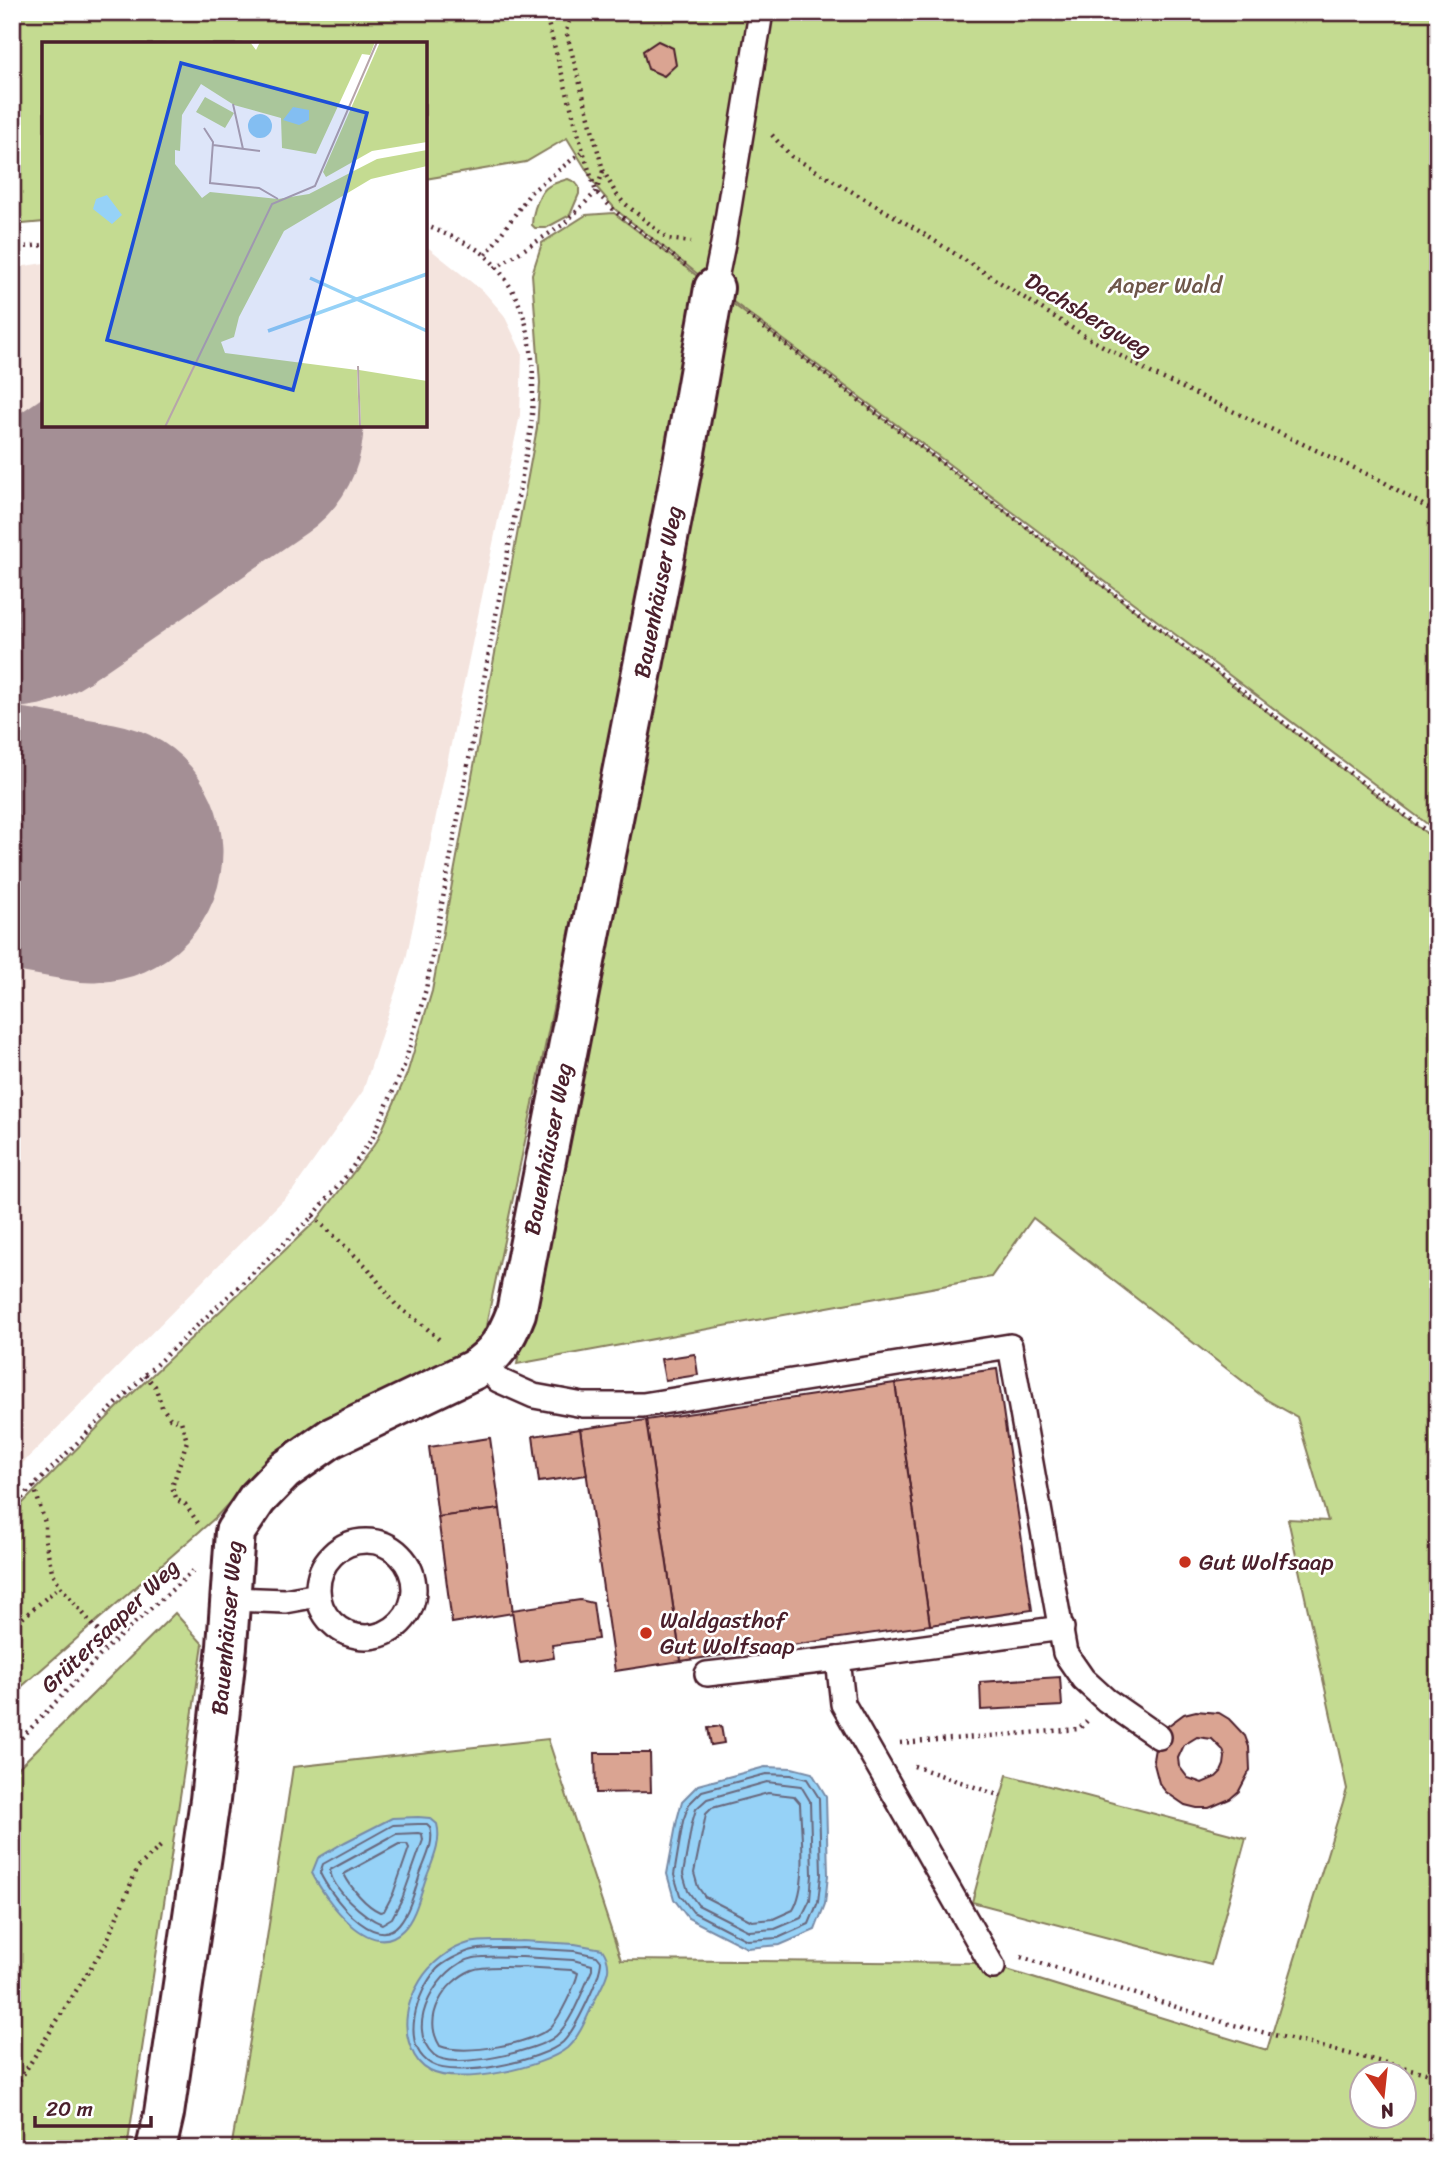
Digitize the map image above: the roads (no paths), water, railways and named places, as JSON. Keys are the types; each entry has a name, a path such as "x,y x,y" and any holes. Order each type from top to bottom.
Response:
{"street":[{"name":"Bauenhäuser Weg","path":"156,2149 164,2114 210,1800 230,1599 216,1528 257,1499 284,1471 331,1438 478,1367 506,1339 516,1313 683,466 704,280"}],"lane":[{"name":"Bauenhäuser Weg","path":"704,280 723,244 761,12"},
{"path":"478,1367 498,1380 534,1396 583,1405 643,1405 1010,1346 1065,1653 1083,1679 1106,1700 1159,1737"},
{"path":"373,1541 390,1547 404,1558 413,1573 413,1604 406,1618 395,1629 381,1636 365,1638 348,1635 334,1625 323,1612 318,1595 319,1578 326,1562 338,1549 355,1542 373,1541"},
{"path":"230,1599 285,1601 318,1595"},
{"path":"707,1674 1062,1628"},
{"path":"838,1659 843,1704 993,1967"}],"water":[{"path":"765,1767 792,1768 812,1773 826,1796 828,1875 825,1904 815,1930 780,1945 747,1948 688,1918 674,1899 667,1874 682,1801 698,1785"},
{"path":"392,1818 430,1818 437,1824 438,1838 433,1860 407,1925 390,1938 377,1939 350,1924 327,1898 312,1873 318,1858 345,1842"},
{"path":"482,1941 575,1944 602,1949 606,1956 608,1968 605,1979 572,2043 539,2062 500,2073 460,2077 443,2075 424,2067 414,2055 406,2023 410,2002 424,1975 441,1958 462,1945"}],"place":[{"name":"Gut Wolfsaap","path":"1185,1562"},
{"name":"Waldgasthof Gut Wolfsaap","path":"646,1633"}],"park label":[{"name":"Aaper Wald","path":"1165,285"}]}
